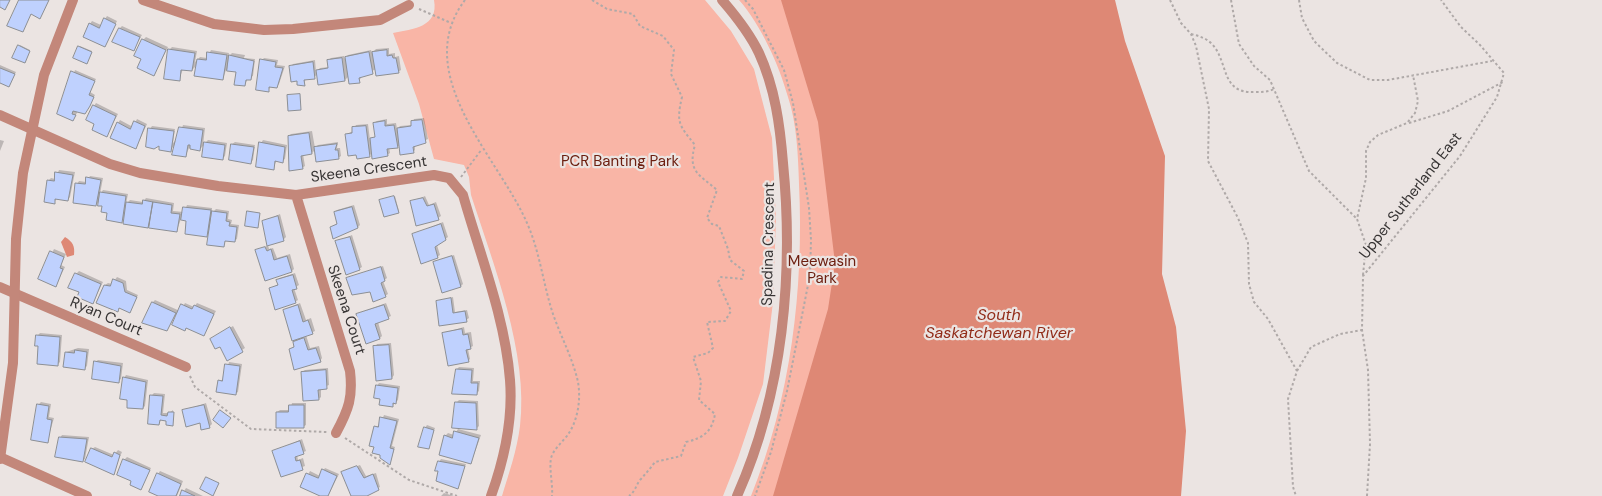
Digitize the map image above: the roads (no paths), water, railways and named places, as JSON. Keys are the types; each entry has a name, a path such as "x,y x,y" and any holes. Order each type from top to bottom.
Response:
{"street":[{"path":"73,0 44,75 31,130 19,204 14,294 13,363 0,458 87,496"},
{"path":"143,0 214,24 264,30 293,30 380,20 409,5"},
{"name":"Spadina Crescent","path":"722,0 758,52 779,112 787,197 786,290 775,377 746,475 737,496"},
{"name":"Skeena Crescent","path":"0,115 110,164 140,174 296,195 434,175 449,178 459,189 502,329 510,381 506,439 491,496"},
{"name":"Skeena Court","path":"296,195 350,371 352,392 346,414 336,433"},
{"name":"Ryan Court","path":"0,287 186,367"}],"water":[{"name":"South Saskatchewan River","path":"781,0 1115,0 1125,41 1165,156 1162,274 1176,327 1186,431 1181,496 773,496 828,309 835,263 818,122"},
{"path":"65,237 73,245 74,255 67,257 61,242"}],"park label":[{"name":"PCR Banting Park","path":"620,162"},
{"name":"Meewasin Park","path":"822,270"}]}
